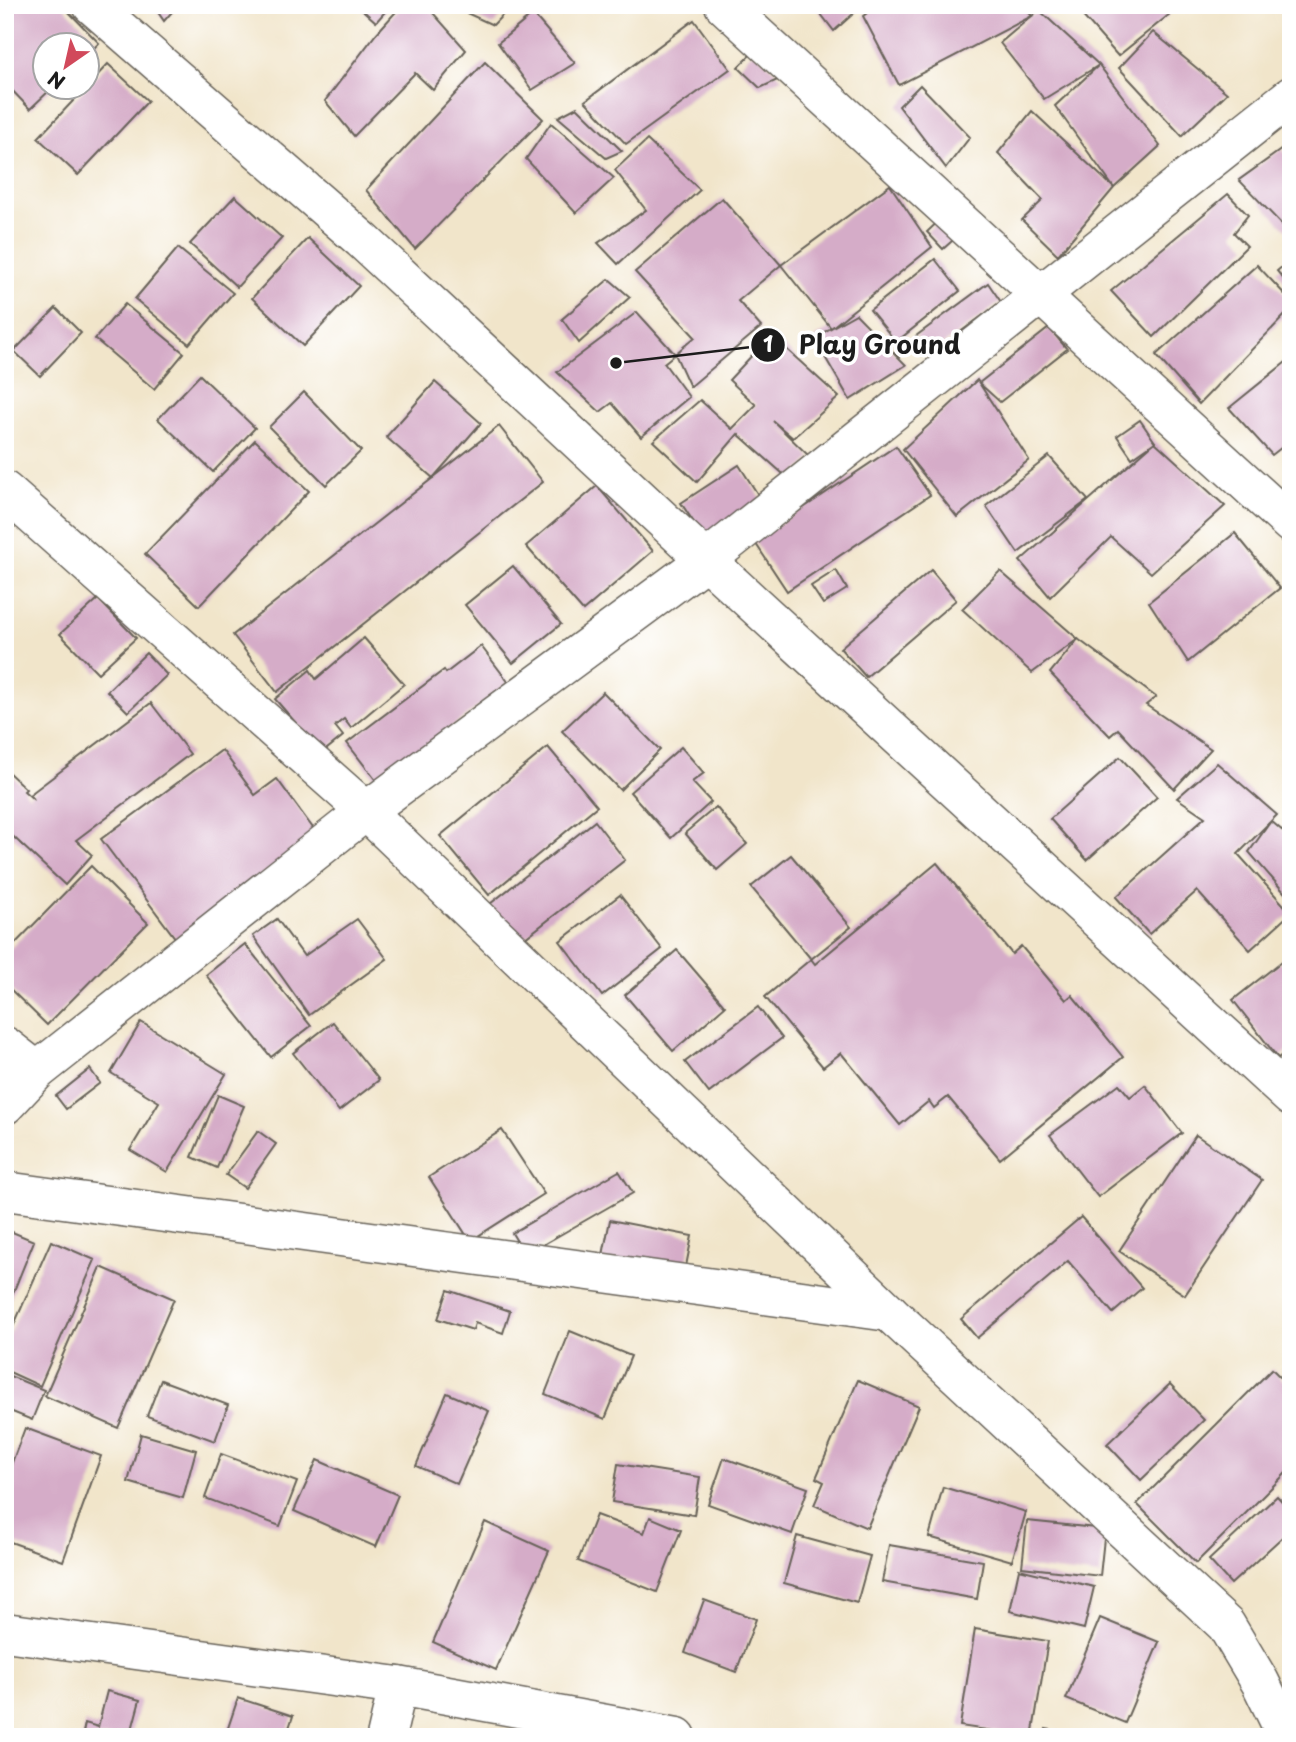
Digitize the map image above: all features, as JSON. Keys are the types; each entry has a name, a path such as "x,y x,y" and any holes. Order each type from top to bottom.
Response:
{"street":[{"path":"93,5 362,240 1291,1097"},
{"path":"724,5 1291,524"},
{"path":"5,1105 37,1071 366,811 706,560 1291,96"},
{"path":"5,491 366,811 889,1312 1226,1625 1260,1682 1287,1737"},
{"path":"5,1046 37,1071"},
{"path":"5,1191 889,1312"},
{"path":"5,1632 398,1685 677,1737"},
{"path":"386,1737 398,1685"}],"building":[{"path":"5,5 62,5 88,32 32,32 32,102 37,102 30,109 5,83"},
{"path":"153,5 178,5 164,21"},
{"path":"357,5 391,5 376,22"},
{"path":"402,5 426,5 466,50 433,90 415,73 354,136 325,101 376,34"},
{"path":"458,5 512,5 493,25 460,10"},
{"path":"814,5 863,5 834,31"},
{"path":"879,5 1023,5 1032,16 899,85 863,16"},
{"path":"1073,5 1181,5 1118,56"},
{"path":"1039,10 1099,65 1044,99 1000,43"},
{"path":"533,14 575,63 532,90 498,43"},
{"path":"694,20 730,69 626,144 585,101"},
{"path":"1153,32 1227,93 1182,136 1119,68"},
{"path":"754,51 782,78 760,88 738,67"},
{"path":"485,62 543,119 415,249 366,190"},
{"path":"108,64 148,101 78,175 38,138 72,102 102,102 102,70"},
{"path":"1099,65 1160,146 1114,188 1055,106"},
{"path":"920,85 970,137 946,168 899,106"},
{"path":"577,107 622,151 606,158 558,117"},
{"path":"1032,111 1114,188 1058,255 1022,220 1043,200 998,153"},
{"path":"551,123 614,178 576,213 526,159"},
{"path":"647,140 700,190 618,264 598,243 646,210 615,170"},
{"path":"1282,149 1291,160 1291,234 1239,180"},
{"path":"890,185 932,247 831,328 781,265"},
{"path":"1228,194 1248,215 1234,233 1247,246 1154,337 1111,291"},
{"path":"235,196 282,238 237,287 190,244"},
{"path":"722,198 781,265 738,301 761,327 690,387 675,354 695,337 635,272"},
{"path":"945,215 961,233 943,249 927,232"},
{"path":"308,238 359,286 303,346 252,298"},
{"path":"178,248 233,293 189,344 135,299"},
{"path":"935,259 960,291 896,342 870,310"},
{"path":"1291,259 1291,288 1277,271"},
{"path":"1257,265 1291,301 1291,309 1199,404 1156,355"},
{"path":"609,279 630,297 579,343 562,319"},
{"path":"988,283 1001,302 929,355 916,336"},
{"path":"125,304 184,353 154,389 95,339"},
{"path":"56,308 81,333 40,376 14,351"},
{"path":"637,312 675,354 664,363 689,397 641,437 612,403 600,412 557,372"},
{"path":"856,314 906,365 850,400 814,338"},
{"path":"1049,328 1067,349 1000,402 979,383"},
{"path":"771,335 839,397 793,438 773,421 811,458 790,480 738,434 697,482 653,441 700,400 732,429 756,405 729,380"},
{"path":"1291,358 1291,440 1272,455 1229,408"},
{"path":"200,375 255,428 213,472 158,419"},
{"path":"977,380 1029,460 957,517 903,449"},
{"path":"435,382 481,423 433,478 386,437"},
{"path":"304,392 361,451 326,485 269,427"},
{"path":"1140,420 1155,442 1132,458 1117,436"},
{"path":"499,426 543,482 277,692 233,635"},
{"path":"255,440 309,491 199,606 145,554"},
{"path":"1155,442 1225,506 1151,573 1111,537 1050,597 1020,561"},
{"path":"896,446 930,495 787,591 754,541"},
{"path":"1049,456 1088,500 1018,553 986,506"},
{"path":"739,465 764,504 707,542 681,503"},
{"path":"597,486 653,551 583,611 526,546"},
{"path":"1235,533 1280,588 1188,662 1149,602"},
{"path":"513,566 561,624 513,663 465,605"},
{"path":"836,570 847,589 823,604 811,586"},
{"path":"931,570 956,600 866,677 840,648"},
{"path":"1000,571 1078,639 1032,673 962,609"},
{"path":"98,599 136,638 98,673 60,634"},
{"path":"364,638 404,684 351,728 344,719 335,726 343,736 322,753 275,699 310,670 316,679"},
{"path":"1078,639 1156,697 1146,705 1211,749 1174,789 1118,729 1110,736 1050,673"},
{"path":"481,646 509,683 378,783 347,743 444,670 446,673"},
{"path":"146,653 167,675 128,712 107,691"},
{"path":"603,692 660,750 620,790 562,731"},
{"path":"151,703 190,754 76,840 92,855 65,885 5,829 5,769 26,789 24,791 34,800 29,795"},
{"path":"548,747 597,806 489,895 440,836"},
{"path":"681,747 704,773 692,782 711,802 671,838 630,792"},
{"path":"222,750 255,795 277,779 318,835 176,939 101,839"},
{"path":"1120,757 1157,797 1087,860 1050,819"},
{"path":"1217,763 1277,815 1238,854 1291,913 1250,950 1197,891 1149,934 1116,897 1205,817 1177,798"},
{"path":"716,807 747,844 717,870 685,833"},
{"path":"595,821 625,860 520,942 490,904"},
{"path":"1271,821 1291,838 1291,900 1249,852"},
{"path":"791,855 851,927 811,959 751,887"},
{"path":"937,863 1012,954 1021,946 1066,1000 1072,995 1123,1057 1000,1159 948,1097 934,1108 929,1101 900,1125 841,1053 823,1067 765,997 811,959 815,964"},
{"path":"91,866 148,923 47,1025 5,984 5,954"},
{"path":"620,895 662,949 602,996 560,941"},
{"path":"277,919 304,956 357,919 387,959 309,1015 253,936"},
{"path":"245,944 311,1026 271,1057 206,975"},
{"path":"677,950 725,1006 673,1051 625,995"},
{"path":"1291,954 1291,1048 1278,1058 1233,1000"},
{"path":"758,1007 782,1038 709,1093 685,1062"},
{"path":"141,1022 226,1074 167,1172 130,1150 159,1102 111,1073"},
{"path":"333,1022 379,1080 339,1111 293,1053"},
{"path":"90,1069 100,1083 66,1109 56,1096"},
{"path":"1119,1084 1130,1097 1145,1085 1182,1133 1098,1197 1050,1135"},
{"path":"218,1095 244,1106 217,1168 192,1157"},
{"path":"502,1130 544,1194 470,1241 429,1177"},
{"path":"258,1131 276,1144 245,1188 226,1175"},
{"path":"1196,1135 1262,1180 1185,1295 1119,1251"},
{"path":"619,1171 633,1193 525,1255 512,1233"},
{"path":"1081,1217 1142,1288 1113,1313 1068,1261 977,1338 961,1319"},
{"path":"610,1220 692,1236 684,1276 602,1260"},
{"path":"5,1229 34,1241 5,1313"},
{"path":"51,1241 95,1260 40,1386 5,1370 5,1345"},
{"path":"101,1267 174,1299 118,1428 45,1396"},
{"path":"448,1290 510,1311 503,1333 475,1323 473,1330 438,1319"},
{"path":"570,1331 631,1356 605,1419 545,1394"},
{"path":"1272,1369 1291,1388 1291,1468 1196,1563 1137,1504"},
{"path":"5,1374 44,1390 32,1420 5,1409"},
{"path":"161,1380 228,1405 215,1441 147,1416"},
{"path":"858,1380 919,1406 867,1528 814,1505 824,1482 816,1478"},
{"path":"1170,1384 1204,1420 1141,1480 1107,1444"},
{"path":"447,1393 489,1411 457,1484 416,1466"},
{"path":"25,1428 101,1456 63,1561 5,1540 5,1463 11,1465"},
{"path":"141,1434 196,1450 183,1498 128,1482"},
{"path":"221,1454 297,1482 280,1526 205,1498"},
{"path":"724,1458 808,1488 792,1534 708,1504"},
{"path":"317,1460 398,1495 376,1547 294,1511"},
{"path":"618,1464 700,1477 694,1515 612,1502"},
{"path":"943,1487 1026,1512 1012,1561 929,1537"},
{"path":"1277,1496 1291,1511 1291,1529 1231,1584 1209,1560"},
{"path":"596,1515 644,1533 650,1517 681,1530 657,1592 578,1561"},
{"path":"1027,1521 1105,1529 1100,1576 1022,1567"},
{"path":"485,1522 549,1551 496,1670 433,1642"},
{"path":"797,1536 870,1556 857,1603 784,1583"},
{"path":"889,1545 983,1561 977,1599 882,1582"},
{"path":"1019,1569 1094,1587 1084,1629 1010,1611"},
{"path":"704,1600 756,1619 736,1672 685,1653"},
{"path":"1100,1618 1159,1642 1125,1723 1066,1699"},
{"path":"975,1629 1048,1641 1032,1737 960,1726"},
{"path":"107,1691 140,1700 130,1737 82,1737 85,1723 98,1727"},
{"path":"238,1698 293,1716 286,1737 225,1737"},
{"path":"1046,1729 1077,1735 1077,1737 1044,1737"}],"place":[{"name":"Play Ground","path":"616,363"}]}
